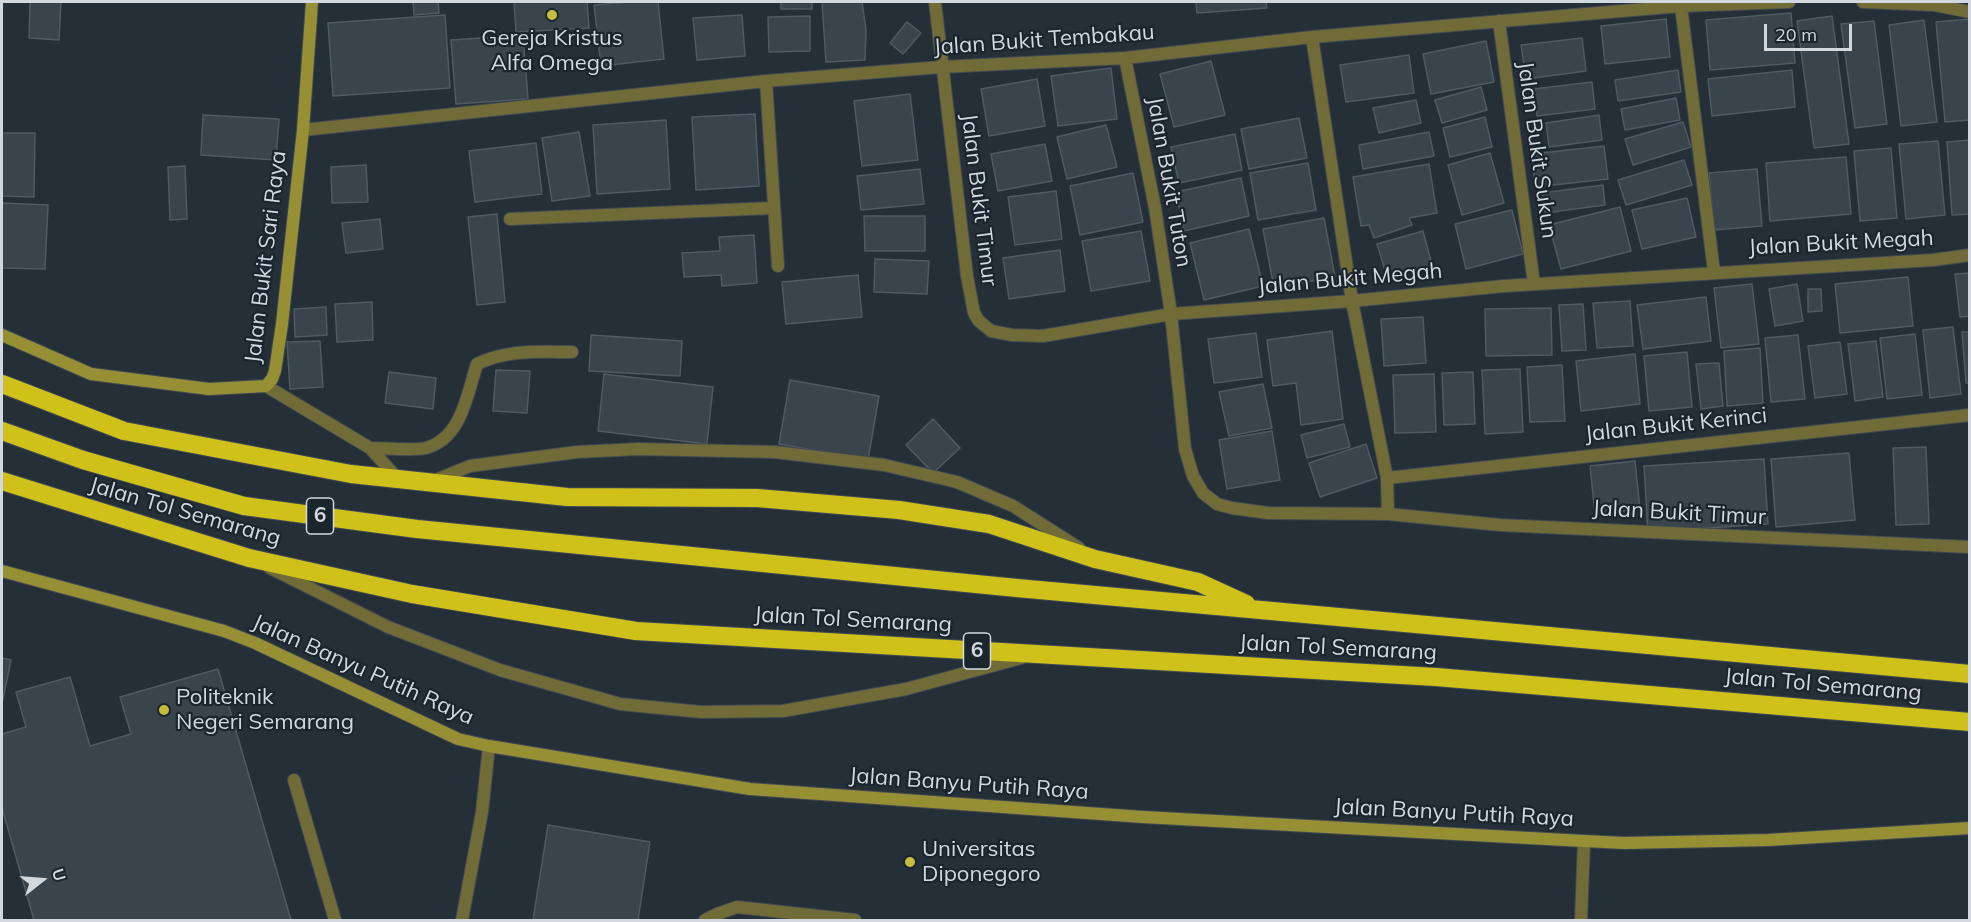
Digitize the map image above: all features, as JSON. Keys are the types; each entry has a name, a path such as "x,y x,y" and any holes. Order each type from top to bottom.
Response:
{"highway":[{"path":"2,384 124,431 351,474 567,497 757,498 899,510 989,524 1095,559 1198,582 1259,610"},
{"name":"Jalan Tol Semarang","path":"2,431 83,460 244,506 417,529 1017,588 1970,674"},
{"name":"Jalan Tol Semarang","path":"2,481 249,558 412,594 636,632 1436,677 1970,722"}],"street":[{"name":"Jalan Bukit Sari Raya","path":"2,335 91,374 208,390 266,386 272,379 282,324 303,130 312,2"},
{"name":"Jalan Bukit Timur","path":"935,2 967,276 974,313 979,321 991,331"},
{"name":"Jalan Bukit Tembakau","path":"303,130 766,81 941,67 1125,58 1312,37 1499,21 1680,6 1789,2"},
{"path":"1863,2 1934,5 1970,12"},
{"path":"1680,6 1714,272"},
{"name":"Jalan Bukit Sukun","path":"1499,21 1534,284"},
{"path":"1312,37 1352,302 1387,478 1388,514"},
{"name":"Jalan Bukit Tuton","path":"1125,58 1155,208 1171,314 1185,449 1193,476 1203,493 1217,504 1232,508 1268,513 1388,514"},
{"path":"766,81 778,266"},
{"path":"510,219 773,208"},
{"name":"Jalan Bukit Megah","path":"991,331 1012,335 1043,336 1171,314 1352,302 1534,284 1933,260 1970,255"},
{"path":"369,448 425,448 442,439 452,430 464,408 477,364 494,356 523,351 572,352"},
{"path":"266,386 369,448 398,479"},
{"name":"Jalan Bukit Kerinci","path":"1387,478 1970,415"},
{"path":"429,482 470,466 577,452 638,449 775,452 884,465 957,482 1013,506 1095,559"},
{"name":"Jalan Bukit Timur","path":"1388,514 1500,525 1970,547"},
{"path":"249,558 388,627 500,670 620,704 701,712 783,711 906,689 1033,654"},
{"name":"Jalan Banyu Putih Raya","path":"2,571 224,631 275,652 458,739 750,789 1143,817 1624,843 1768,840 1970,828"},
{"path":"462,921 482,812 489,746"},
{"path":"294,780 335,921"},
{"path":"1581,921 1584,841"},
{"path":"705,921 717,914 737,908 855,921"}],"building":[{"path":"30,2 61,2 59,40 29,38"},
{"path":"413,2 438,2 439,13 414,15"},
{"name":"Gereja Kristus Alfa Omega","path":"514,2 587,2 589,28 516,32"},
{"path":"658,2 664,59 601,66 594,5"},
{"path":"781,2 812,2 812,9 781,9"},
{"path":"822,2 862,2 866,30 865,60 826,62"},
{"path":"1196,2 1266,2 1267,8 1197,13"},
{"path":"1791,13 1795,63 1710,70 1706,20"},
{"path":"445,15 450,88 333,96 328,23"},
{"path":"742,15 745,56 697,60 693,18"},
{"path":"810,16 810,51 769,52 768,17"},
{"path":"1832,16 1849,144 1814,148 1797,21"},
{"path":"1666,19 1670,57 1605,64 1601,26"},
{"path":"1970,19 1970,120 1945,122 1936,22"},
{"path":"1924,20 1937,122 1901,126 1889,25"},
{"path":"1874,21 1887,124 1855,128 1841,24"},
{"path":"907,22 921,33 903,54 890,43"},
{"path":"523,35 528,99 456,104 451,40"},
{"path":"1582,38 1586,71 1526,79 1521,45"},
{"path":"1486,41 1494,82 1431,94 1423,54"},
{"path":"1409,55 1414,93 1346,102 1340,65"},
{"path":"1211,61 1225,115 1174,127 1160,74"},
{"path":"1111,68 1117,119 1058,126 1051,76"},
{"path":"1678,70 1681,92 1618,101 1615,80"},
{"path":"1792,70 1795,107 1712,116 1708,79"},
{"path":"1037,79 1045,126 989,136 981,89"},
{"path":"1592,82 1595,109 1537,116 1534,89"},
{"path":"1481,87 1487,110 1442,123 1435,100"},
{"path":"910,94 918,160 862,166 854,101"},
{"path":"1676,98 1680,120 1625,130 1621,109"},
{"path":"1416,100 1421,123 1379,133 1373,108"},
{"path":"755,114 759,186 696,190 692,117"},
{"path":"203,115 279,119 276,160 201,155"},
{"path":"1599,115 1602,140 1549,147 1546,123"},
{"path":"1485,117 1492,147 1450,157 1443,128"},
{"path":"1299,118 1307,158 1249,169 1241,129"},
{"path":"666,120 670,189 597,194 593,125"},
{"path":"1683,122 1691,147 1633,165 1625,139"},
{"path":"1106,125 1117,167 1067,179 1057,137"},
{"path":"579,132 590,196 552,201 542,138"},
{"path":"1429,132 1434,156 1363,169 1359,145"},
{"path":"2,133 35,133 34,197 2,196"},
{"path":"1235,134 1242,170 1179,183 1171,147"},
{"path":"1970,140 1970,214 1952,215 1947,142"},
{"path":"1938,141 1945,215 1906,219 1899,144"},
{"path":"536,143 542,194 475,202 469,151"},
{"path":"1045,144 1052,181 998,191 991,154"},
{"path":"1604,146 1608,179 1535,187 1532,154"},
{"path":"1891,148 1897,218 1860,221 1854,151"},
{"path":"1490,153 1504,203 1462,215 1448,165"},
{"path":"1846,157 1851,214 1770,221 1766,163"},
{"path":"1684,160 1692,185 1626,205 1618,180"},
{"path":"1308,163 1316,210 1258,220 1250,173"},
{"path":"1429,164 1437,213 1409,218 1412,225 1374,238 1369,225 1361,226 1353,177"},
{"path":"366,165 368,202 332,203 331,167"},
{"path":"185,166 187,219 170,220 168,167"},
{"path":"920,169 924,204 861,210 857,176"},
{"path":"1757,169 1762,226 1714,230 1709,173"},
{"path":"1133,173 1143,222 1080,235 1070,186"},
{"path":"1241,178 1249,216 1184,231 1176,192"},
{"path":"1603,185 1605,205 1545,213 1542,193"},
{"path":"1056,191 1062,239 1015,245 1008,197"},
{"path":"1687,198 1696,237 1642,249 1632,210"},
{"path":"2,203 48,205 45,269 2,268"},
{"path":"1620,207 1631,251 1561,269 1549,225"},
{"path":"1512,210 1523,254 1466,269 1455,224"},
{"path":"497,214 505,302 477,305 468,217"},
{"path":"864,216 925,216 925,251 865,251"},
{"path":"1324,218 1335,277 1274,288 1263,229"},
{"path":"380,219 383,249 346,253 342,223"},
{"path":"1249,229 1263,286 1204,300 1190,243"},
{"path":"1141,231 1150,281 1091,291 1082,241"},
{"path":"1423,231 1432,265 1387,277 1377,244"},
{"path":"754,235 757,283 722,286 721,275 684,277 682,253 720,251 719,237"},
{"path":"1060,250 1065,291 1009,299 1003,258"},
{"path":"875,259 929,261 927,294 874,292"},
{"path":"1970,273 1970,316 1960,317 1955,274"},
{"path":"858,275 862,317 786,324 782,282"},
{"path":"1908,277 1913,326 1840,333 1835,284"},
{"path":"1752,284 1759,344 1721,348 1714,288"},
{"path":"1797,284 1803,321 1775,326 1769,289"},
{"path":"1808,289 1821,289 1822,311 1808,312"},
{"path":"1706,297 1711,341 1643,349 1637,305"},
{"path":"1630,301 1633,346 1597,348 1593,303"},
{"path":"372,302 373,340 337,342 335,304"},
{"path":"1583,304 1586,350 1562,351 1559,305"},
{"path":"326,307 327,335 295,337 294,309"},
{"path":"1551,308 1552,355 1486,356 1485,309"},
{"path":"1423,317 1426,363 1384,366 1381,319"},
{"path":"1953,327 1961,394 1930,398 1923,330"},
{"path":"1332,331 1343,419 1301,425 1296,383 1273,386 1267,340"},
{"path":"1962,332 1970,332 1970,383 1966,383"},
{"path":"1256,333 1262,377 1214,383 1208,339"},
{"path":"1915,334 1922,395 1887,399 1880,338"},
{"path":"591,335 682,341 680,376 589,371"},
{"path":"1798,335 1805,399 1771,402 1765,338"},
{"path":"320,341 323,387 290,389 287,342"},
{"path":"1876,341 1883,397 1855,401 1848,344"},
{"path":"1840,342 1847,394 1815,398 1808,346"},
{"path":"1760,348 1763,403 1727,406 1724,351"},
{"path":"1687,352 1692,407 1649,411 1644,356"},
{"path":"1635,354 1640,404 1581,411 1576,361"},
{"path":"1719,363 1723,406 1701,409 1696,364"},
{"path":"1562,365 1565,421 1530,422 1527,367"},
{"path":"1520,369 1523,432 1485,434 1482,370"},
{"path":"496,370 530,371 527,413 493,411"},
{"path":"389,372 436,378 433,409 385,403"},
{"path":"1473,372 1475,424 1444,425 1442,373"},
{"path":"604,374 713,387 707,444 598,431"},
{"path":"1434,374 1436,432 1395,433 1393,375"},
{"path":"790,380 879,396 868,460 779,444"},
{"path":"1263,384 1272,428 1229,436 1219,392"},
{"path":"933,419 960,448 933,473 906,445"},
{"path":"1344,424 1350,447 1307,458 1301,435"},
{"path":"1272,431 1280,480 1227,489 1219,440"},
{"path":"1366,444 1377,478 1320,497 1309,463"},
{"path":"1926,447 1929,524 1896,525 1893,448"},
{"path":"1849,453 1855,520 1776,527 1771,459"},
{"path":"1764,459 1768,524 1648,532 1644,466"},
{"path":"1635,461 1640,509 1595,514 1590,466"},
{"path":"2,658 11,660 2,704"},
{"path":"218,669 291,920 34,920 2,808 2,734 26,727 16,692 70,677 90,746 131,734 120,697"},
{"path":"548,825 650,842 638,920 533,920"}],"place":[{"name":"Gereja Kristus Alfa Omega","path":"552,15"},
{"name":"Politeknik Negeri Semarang","path":"164,710"},
{"name":"Universitas Diponegoro","path":"910,862"}]}
